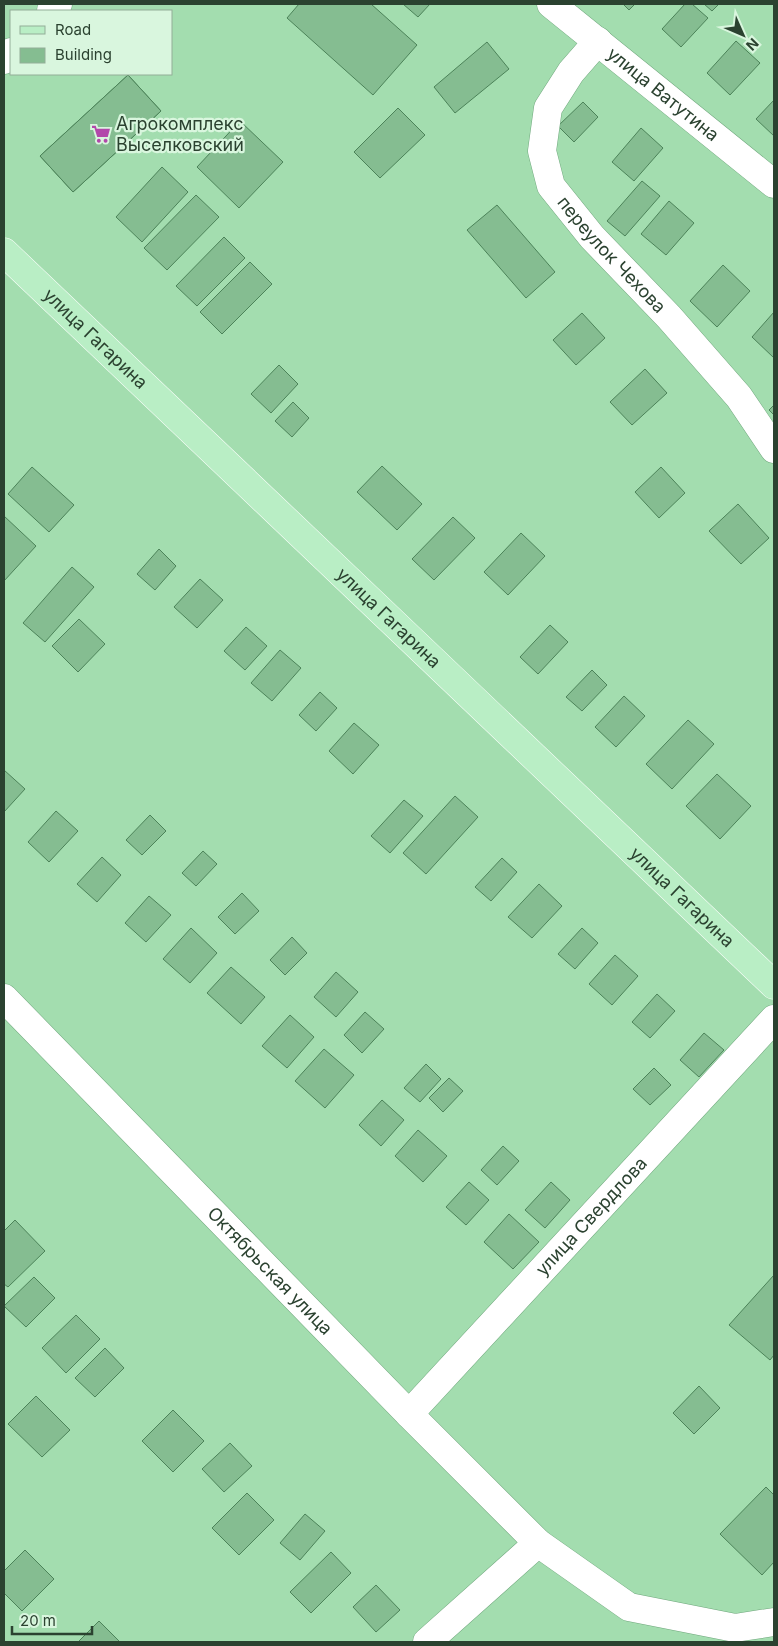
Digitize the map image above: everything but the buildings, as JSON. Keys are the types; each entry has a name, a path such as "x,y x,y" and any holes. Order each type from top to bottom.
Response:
{"main road":[{"name":"улица Гагарина","path":"4,252 774,985"}],"street":[{"name":"улица Ватутина","path":"551,4 774,184"},
{"name":"переулок Чехова","path":"598,41 571,72 548,108 542,151 551,186 592,237 669,317 739,397 774,449"},
{"name":"Октябрьская улица","path":"4,998 409,1414 538,1543 629,1607 735,1628 774,1622"},
{"name":"улица Свердлова","path":"409,1414 774,1019"},
{"path":"427,1642 538,1543"}],"place":[{"name":"Агрокомплекс Выселковский","path":"101,134"}]}
